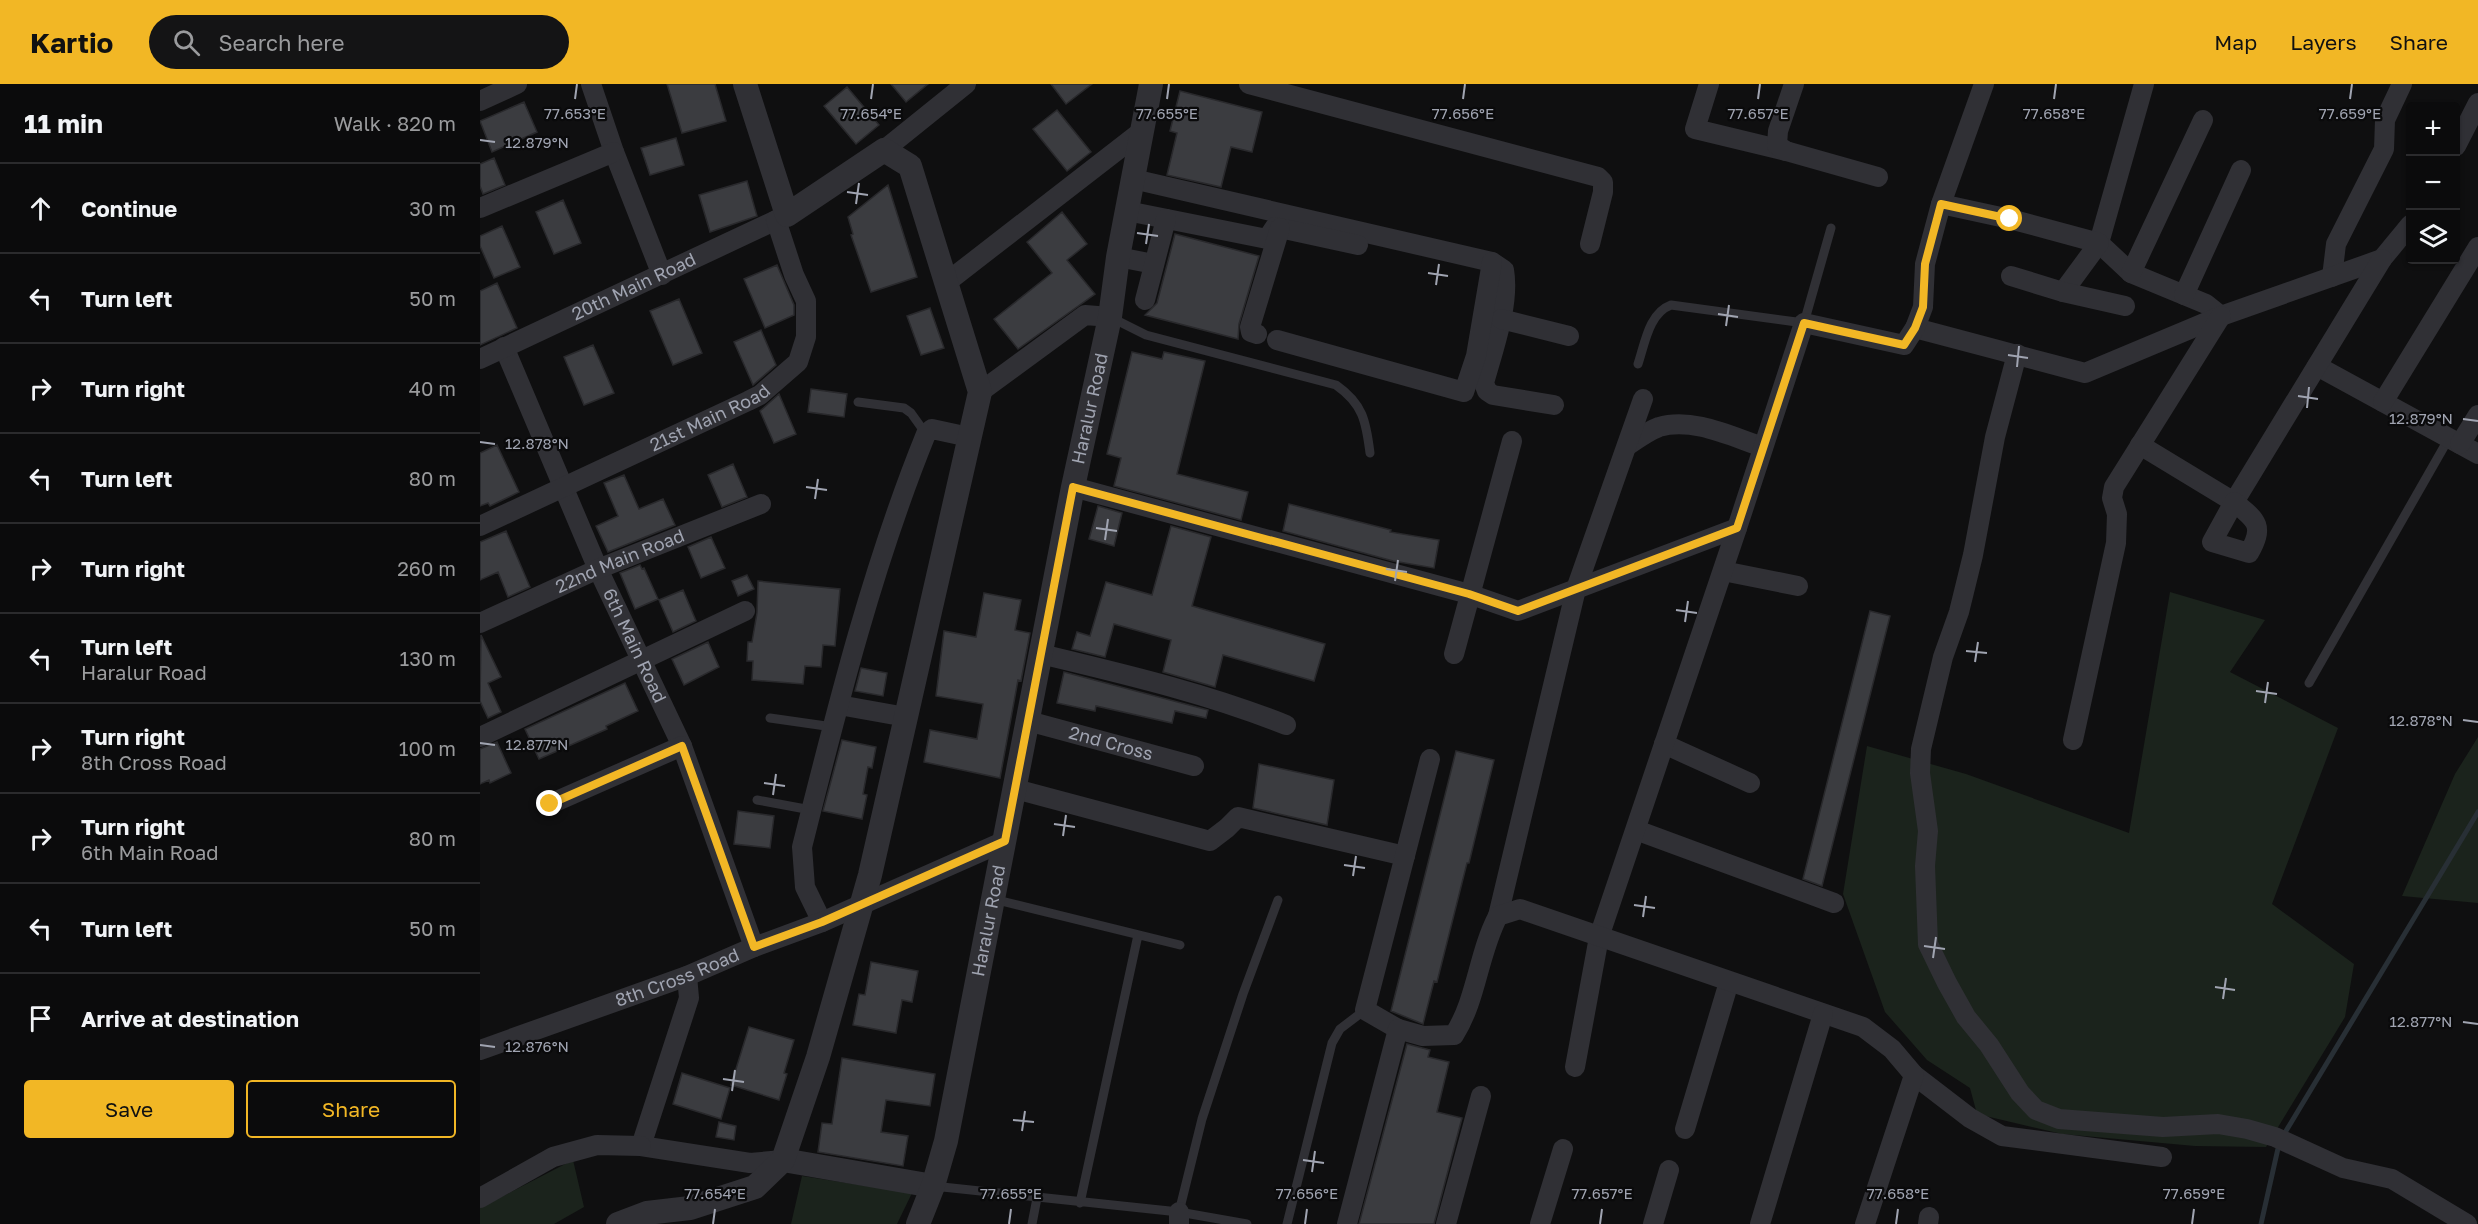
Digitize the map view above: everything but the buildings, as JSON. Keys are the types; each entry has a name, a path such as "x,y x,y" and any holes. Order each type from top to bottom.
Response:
{"street":[{"path":"480,100 518,84"},
{"path":"591,84 614,152 662,275"},
{"path":"748,86 782,217 884,150 966,84"},
{"name":"Haralur Road","path":"918,1224 933,1186 946,1141 1073,487 1110,317 1118,257 1151,84"},
{"path":"1249,84 1598,177 1603,182 1603,192 1590,244"},
{"path":"1708,84 1695,129 1786,151 1878,177"},
{"path":"1786,151 1777,145 1778,131 1794,84"},
{"path":"1575,1067 1599,937 1804,323 1904,345 1915,328 1923,307 1925,264 1941,204 1984,84"},
{"path":"2063,292 2099,243 2144,84"},
{"path":"2332,277 2336,244 2384,149 2385,120 2402,84"},
{"path":"2460,138 2478,103"},
{"path":"2131,273 2203,120"},
{"path":"946,282 1142,131"},
{"path":"618,1224 646,1213 690,1208 755,1187 783,1160 818,1057 862,903 980,392 910,166 884,150"},
{"path":"480,208 614,152"},
{"path":"2184,295 2241,170"},
{"path":"1133,179 1492,268"},
{"path":"1941,204 2010,219 2099,243 2131,273 2206,304 2221,316"},
{"path":"1127,211 1267,239 1272,228 1280,228 1504,270 1506,278 1501,319 1484,383 1487,391 1493,395 1554,405"},
{"name":"20th Main Road","path":"480,359 782,217"},
{"name":"21st Main Road","path":"480,526 760,394 798,362 806,337 806,301 794,275 782,217"},
{"path":"1144,300 1166,219"},
{"path":"1257,334 1251,332 1250,327 1280,228"},
{"path":"2140,445 2234,502 2382,259 2406,230"},
{"path":"2383,402 2478,247"},
{"path":"1118,257 1154,264"},
{"path":"1915,328 2085,373 2221,316 2382,259"},
{"path":"1277,340 1464,392 1476,356 1492,268"},
{"path":"2011,276 2063,292 2125,306"},
{"path":"980,392 1085,315 1110,317"},
{"path":"2073,740 2116,543 2117,514 2112,498 2114,488 2221,316"},
{"path":"1501,319 1569,336"},
{"name":"6th Main Road","path":"504,347 598,569 682,746 754,947"},
{"path":"2017,354 1995,437 1959,612 1943,657 1922,749 1920,773 1928,831 1925,866 1928,944 1966,1017 1989,1045 2020,1093 2036,1110 2059,1119 2163,1127 2218,1124 2282,1140 2343,1168 2392,1179 2466,1224"},
{"path":"2317,366 2478,454"},
{"path":"1430,759 1365,1010 1398,1029 1424,1036 1454,1035 1465,1018 1488,934 1498,916 1576,589 1643,399"},
{"path":"2454,441 2478,415"},
{"path":"1627,446 1661,426 1679,425 1704,427 1763,447"},
{"path":"822,922 805,887 802,847 839,705 904,486 926,434 932,429 969,437"},
{"path":"1454,654 1512,441"},
{"path":"1073,487 1469,594 1518,611 1737,528"},
{"name":"22nd Main Road","path":"480,624 598,569 761,504"},
{"path":"1723,570 1798,586"},
{"path":"480,736 745,611"},
{"path":"1041,654 1156,681 1241,707 1286,725"},
{"path":"839,705 906,717"},
{"name":"2nd Cross","path":"1028,721 1194,766"},
{"path":"1664,744 1750,783"},
{"path":"550,804 682,746"},
{"path":"1015,789 1210,841 1238,817 1405,856"},
{"path":"1636,830 1833,903"},
{"name":"8th Cross Road","path":"480,1050 687,976 754,947 822,922 1005,841"},
{"path":"1498,916 1520,909 1863,1027 1892,1049 1914,1075 1970,1118 2001,1136 2162,1157"},
{"path":"641,1146 689,998 687,976"},
{"path":"1685,1129 1730,982"},
{"path":"1760,1224 1823,1014"},
{"path":"1347,1224 1398,1029"},
{"path":"1865,1224 1914,1075"},
{"path":"1446,1224 1481,1096"},
{"path":"480,1198 553,1157 597,1145 641,1146 750,1163 783,1160 933,1186"},
{"path":"1540,1224 1563,1149"},
{"path":"1653,1224 1669,1170"}],"lane":[{"path":"1638,364 1655,316 1660,309 1671,305 1804,323 1831,228"},
{"path":"1110,317 1146,335 1335,385 1352,396 1366,422 1370,453"},
{"path":"858,402 904,408 911,413 926,434"},
{"path":"2309,683 2454,441"},
{"path":"770,718 833,727"},
{"path":"757,800 811,810"},
{"path":"993,899 1180,945"},
{"path":"1179,1218 1202,1119 1242,994 1278,900"},
{"path":"1080,1203 1138,934"},
{"path":"1287,1224 1332,1043 1340,1029 1365,1010"},
{"path":"933,1186 1080,1203 1179,1218 1247,1224"},
{"path":"1032,1224 1037,1198"}],"shaded area":[{"path":"2170,592 2265,620 2230,672 2338,728 2272,904 2354,964 2345,1017 2266,1147 2195,1146 2062,1134 1977,1114 1970,1088 1927,1060 1885,1012 1843,894 1867,746 1966,774 2129,833"},
{"path":"2478,737 2478,903 2402,896 2455,774"},
{"path":"573,1160 584,1207 554,1224 480,1224 480,1208"},
{"path":"802,1176 912,1193 897,1224 791,1224"}],"waterway":[{"path":"2283,1136 2478,812"},
{"path":"2261,1224 2279,1144"}],"route":[{"path":"550,804 682,746 754,947 822,922 1005,841 1073,487 1469,594 1518,611 1737,528 1804,323 1904,345 1915,328 1923,307 1925,264 1941,204 2010,219"}]}
